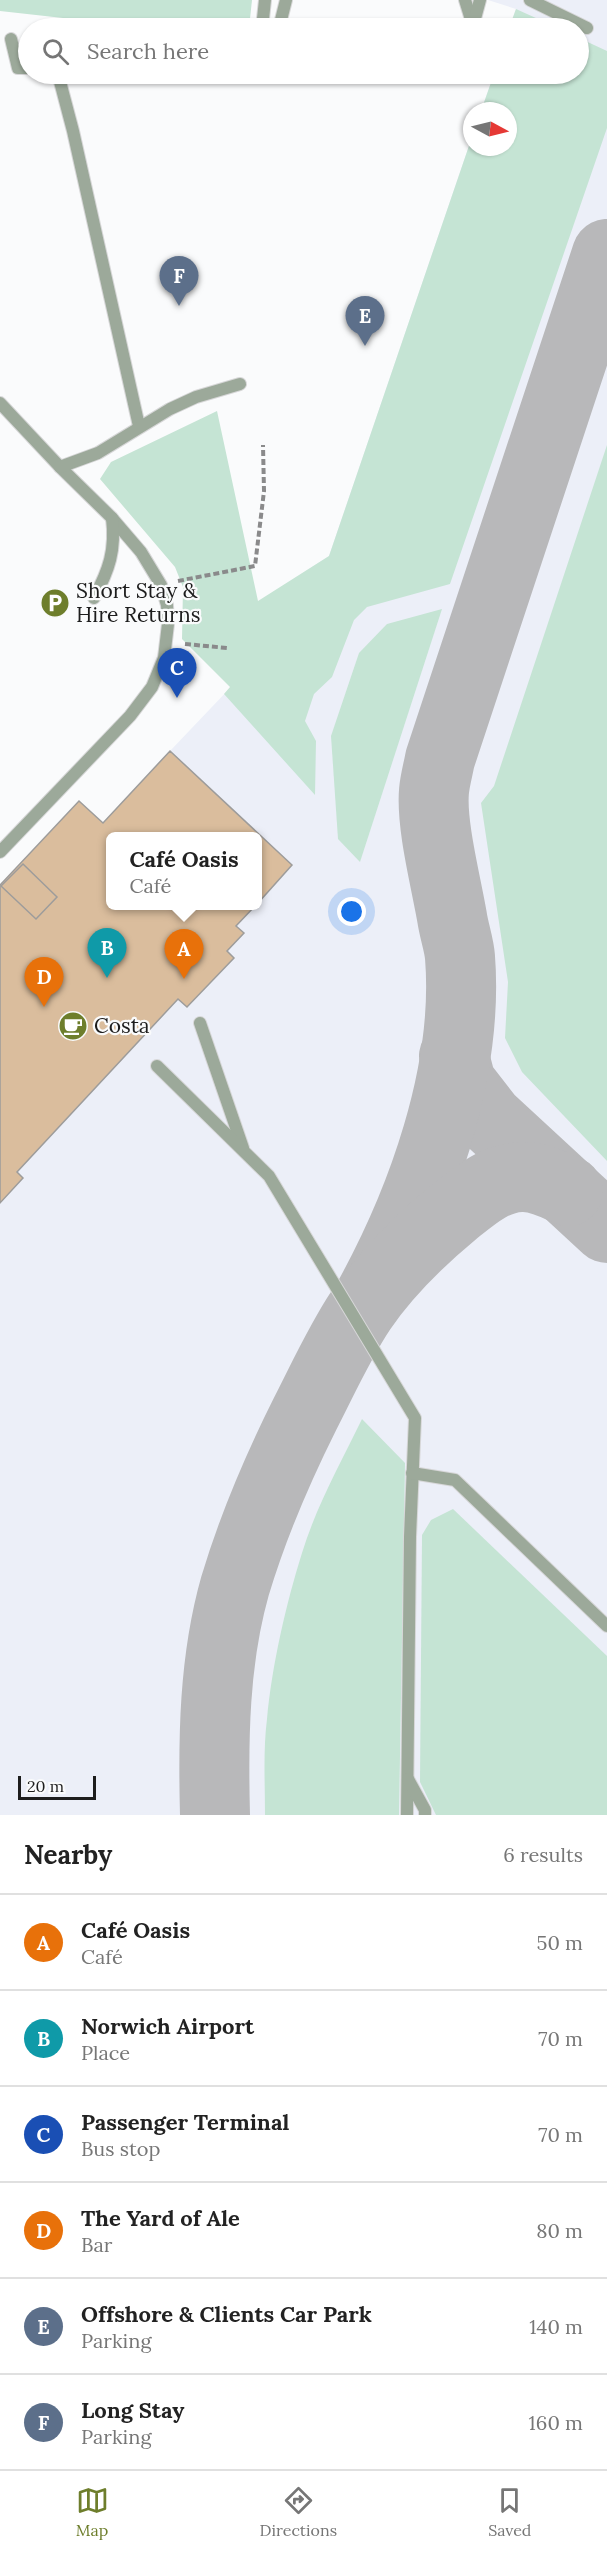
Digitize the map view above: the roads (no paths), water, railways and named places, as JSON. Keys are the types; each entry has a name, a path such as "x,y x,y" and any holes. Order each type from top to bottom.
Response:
{"lane":[{"path":"263,18 265,0"},
{"path":"282,18 286,0"},
{"path":"465,0 471,18"},
{"path":"475,18 480,0"},
{"path":"530,0 567,18"},
{"path":"11,39 18,56"},
{"path":"61,84 81,164 139,426"},
{"path":"60,467 98,453 139,426 196,397 240,384"},
{"path":"0,403 111,517 141,552 161,585 167,604 168,624 164,658 152,687 130,716 0,852"},
{"path":"94,598 108,572 114,540 111,517"},
{"path":"200,1023 245,1152"},
{"path":"157,1066 269,1176 415,1418 412,1473 407,1815"},
{"path":"412,1473 455,1480 607,1626"},
{"path":"408,1778 425,1810 425,1815"}],"place":[{"name":"Long Stay","path":"179,306"},
{"name":"Offshore & Clients Car Park","path":"365,346"},
{"name":"Short Stay & Hire Returns","path":"55,603"},
{"name":"Passenger Terminal","path":"177,698"},
{"name":"Norwich Airport","path":"107,978"},
{"name":"Café Oasis","path":"184,979"},
{"name":"The Yard of Ale","path":"44,1007"},
{"name":"Costa","path":"73,1026"}]}
